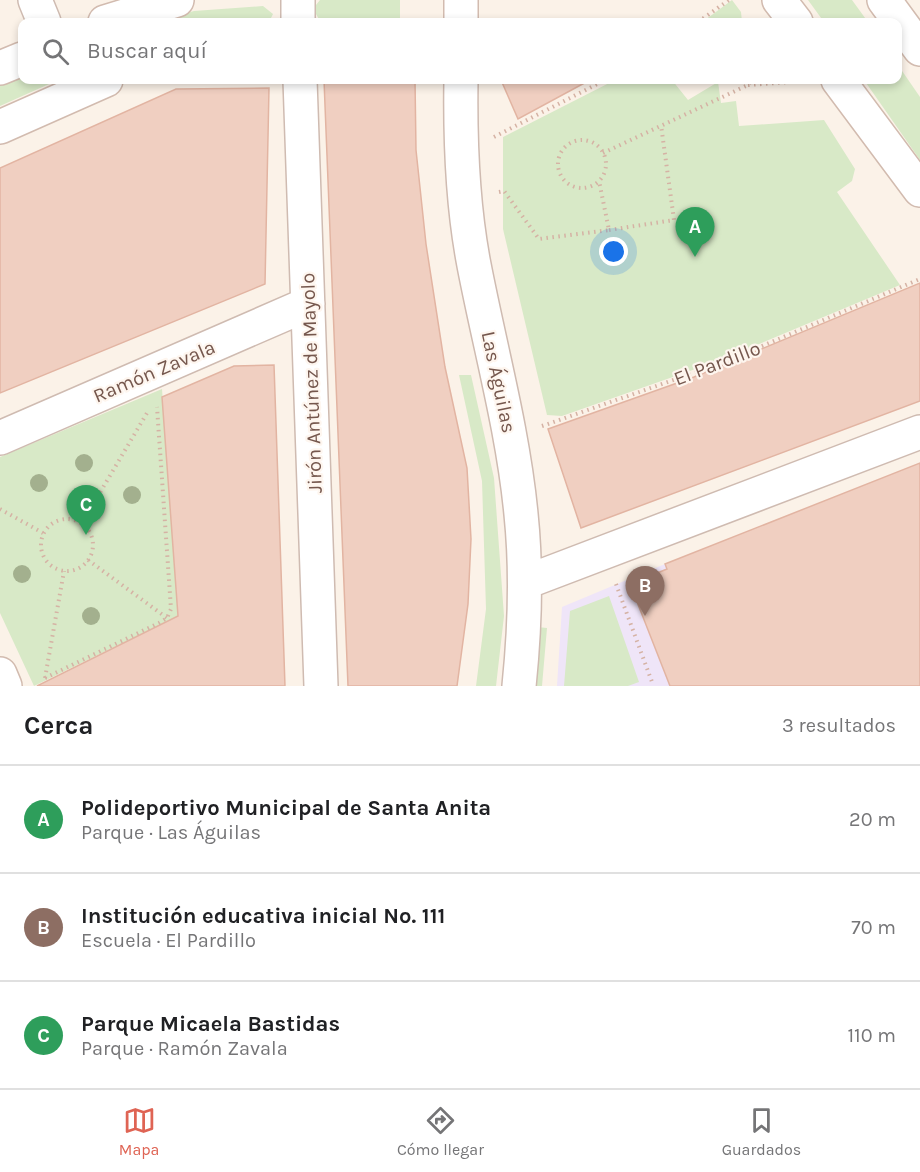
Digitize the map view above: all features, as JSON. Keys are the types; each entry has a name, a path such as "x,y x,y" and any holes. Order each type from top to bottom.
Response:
{"street":[{"path":"35,0 42,18"},
{"path":"118,18 177,0"},
{"path":"298,0 298,18"},
{"path":"460,0 461,18"},
{"path":"779,0 793,18"},
{"path":"884,0 897,18"},
{"path":"902,24 920,49"},
{"path":"0,68 18,60"},
{"path":"0,127 97,84"},
{"name":"Jirón Antúnez de Mayolo","path":"300,84 321,686"},
{"name":"Las Águilas","path":"461,84 460,149 470,240 511,439 521,514 526,582 519,686"},
{"path":"841,84 920,190"},
{"name":"Ramón Zavala","path":"0,438 308,304"},
{"path":"526,582 920,432"},
{"path":"0,674 5,686"}],"path":[{"path":"704,18 729,0"},
{"path":"494,137 597,84"},
{"path":"603,153 748,85 760,84"},
{"path":"495,192 504,191 539,239 675,220 661,125"},
{"path":"584,140 598,146 603,153 606,168 599,181 585,188 570,185 559,174 558,157 568,144 584,140"},
{"path":"599,181 609,230"},
{"name":"El Pardillo","path":"511,439 722,363 920,279"},
{"path":"64,571 45,678 167,618 171,609 156,397 82,523"},
{"path":"0,509 43,533"},
{"path":"64,518 82,523 92,537 93,546 88,560 77,568 64,571 56,568 44,557 41,549 43,533 48,526 64,518"},
{"path":"605,552 652,682"},
{"path":"88,560 167,618"}],"shaded area":[{"path":"665,564 713,686 557,686 562,607"}],"green space":[{"path":"320,0 400,0 400,18 318,18 316,5"},
{"path":"732,0 741,12 742,18 708,18"},
{"path":"808,0 852,0 865,18 821,18"},
{"path":"263,6 273,14 271,18 169,18 194,11"},
{"path":"902,71 920,97 920,160 867,84 902,84"},
{"path":"18,77 18,84 49,84 0,106 0,85"},
{"path":"607,84 675,84 688,100 718,84 721,103 736,101 739,126 824,120 855,169 852,181 837,192 900,285 721,360 562,416 547,415 503,229 503,137"},
{"path":"459,375 471,375 494,478 504,616 496,686 476,686 486,609 482,481"},
{"path":"162,389 178,616 34,686 0,613 0,457"},
{"path":"609,596 639,682 628,686 564,686 570,611"},
{"path":"537,627 547,628 542,686 533,686"}],"building":[{"path":"324,84 415,84 416,150 426,244 445,367 467,468 471,539 468,604 457,686 348,686"},
{"path":"503,84 583,84 518,119"},
{"path":"269,88 265,284 0,393 0,168 176,89"},
{"path":"920,283 920,401 581,528 548,429 694,377"},
{"path":"274,365 285,686 37,686 178,616 162,397 234,366"},
{"path":"920,463 920,686 670,686 630,584 667,569 665,564"}],"place":[{"name":"Polideportivo Municipal de Santa Anita","path":"695,257"},
{"name":"Parque Micaela Bastidas","path":"86,535"},
{"name":"Institución educativa inicial No. 111","path":"645,616"}]}
